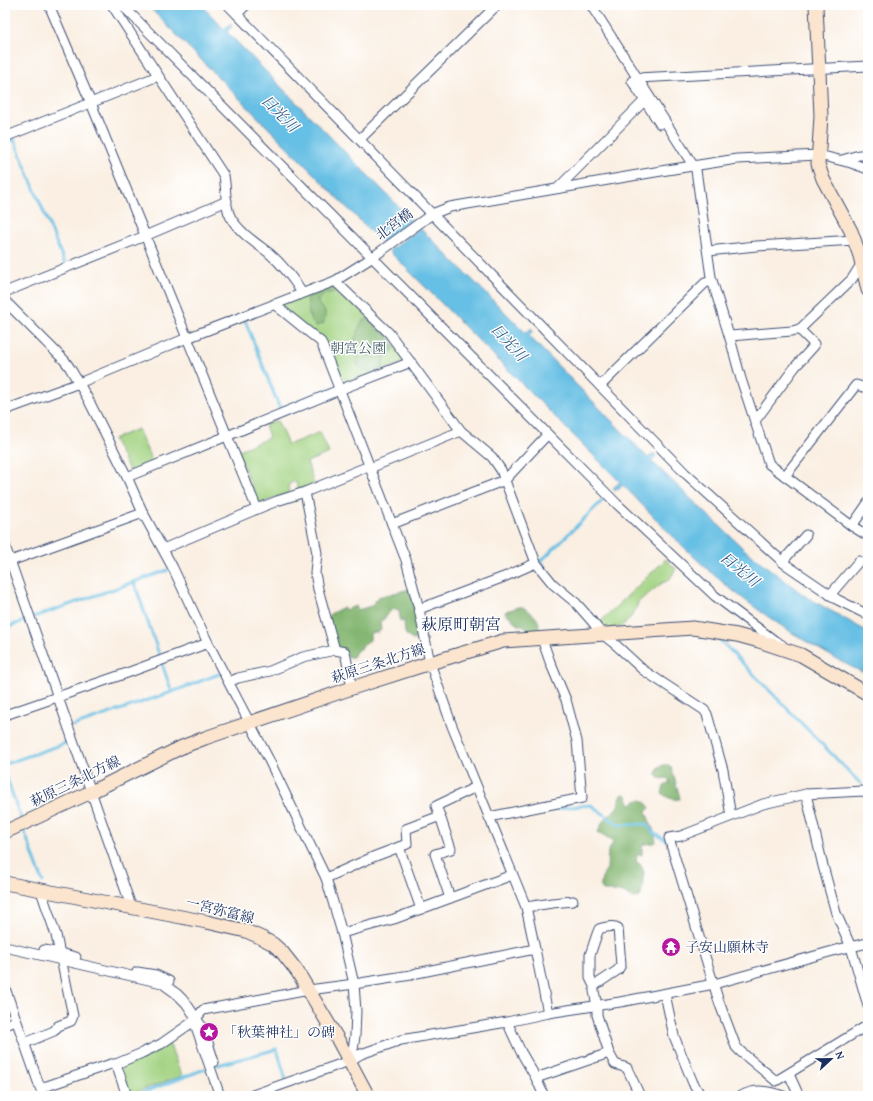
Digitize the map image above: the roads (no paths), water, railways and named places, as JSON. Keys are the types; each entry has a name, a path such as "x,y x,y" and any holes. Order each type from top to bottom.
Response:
{"main road":[{"path":"816,5 821,116 818,164 854,240 862,263 868,290"},
{"name":"萩原三条北方線","path":"5,832 182,747 204,738 352,688 503,641 693,628 717,631 759,641 801,655 868,694"},
{"name":"一宮弥富線","path":"5,883 246,931 273,944 282,952 297,971 309,990 368,1096"}],"street":[{"path":"49,5 91,103 258,509"},
{"path":"112,5 224,176 230,217 234,223 253,241 282,265 302,293"},
{"path":"122,5 617,504 715,596 775,641 801,655"},
{"path":"228,5 685,473 782,562 838,600 868,615"},
{"path":"237,14 246,5"},
{"path":"360,139 497,5"},
{"path":"585,5 690,166 696,170 712,281 730,336 741,379 769,464 852,526 868,536"},
{"path":"591,5 637,78 647,98"},
{"path":"637,78 868,66"},
{"path":"5,138 158,76"},
{"path":"558,188 647,98"},
{"name":"北宮橋","path":"5,410 79,383 187,338 335,281 373,258 432,214 450,207 737,159 819,155 850,163 868,170"},
{"path":"840,160 860,155 868,155"},
{"path":"5,292 145,236 227,201"},
{"path":"708,250 854,240"},
{"path":"730,336 792,331 799,329 852,279 862,263"},
{"path":"335,281 389,333 461,432 492,457 501,470 536,562 553,584 576,603 602,634 643,670 704,710 707,714 724,770 731,816"},
{"path":"600,386 704,283 712,281"},
{"path":"5,301 65,361 88,399 127,477 143,513 163,549 208,643 271,764 326,878 342,932 354,984 356,1036 349,1061"},
{"path":"274,304 321,342 406,560 420,609 430,663 452,726 526,907 548,1013"},
{"path":"755,421 814,346 814,344 799,329"},
{"path":"127,477 411,362"},
{"path":"785,476 856,385 863,387"},
{"path":"163,549 277,501 305,492 364,468 370,468 461,432"},
{"path":"392,524 505,480 547,435"},
{"path":"305,492 317,553 315,573 318,589 335,650"},
{"path":"852,526 868,503"},
{"path":"7,562 143,513"},
{"path":"782,562 806,535"},
{"path":"5,546 7,562 58,696 129,900 130,907"},
{"path":"830,595 859,561"},
{"path":"420,609 504,577 536,562"},
{"path":"488,816 582,798 577,742 566,700 542,639"},
{"path":"5,715 208,643"},
{"path":"229,682 238,678 270,671 303,657 335,650 345,652 352,688"},
{"path":"450,898 435,854 451,849 436,806 476,787"},
{"path":"776,1081 736,1047 719,1002 669,838 681,836 763,804 806,794 863,791 868,793"},
{"path":"806,794 836,913 851,947 868,1006"},
{"path":"326,878 407,844 406,829 440,816"},
{"path":"399,848 421,909"},
{"path":"342,932 394,919 512,875"},
{"path":"25,1042 54,1031 58,1026 71,1021 73,1016 56,935 41,891"},
{"path":"526,907 572,901"},
{"path":"594,986 618,970 621,965 618,928 615,926 603,927 599,929 590,955 590,978 594,986 597,1015 609,1053 615,1064 628,1068 640,1096"},
{"path":"5,941 52,952 61,956"},
{"path":"250,1096 349,1061 360,1054 401,1040 507,1022 548,1013 665,994 714,984 868,943"},
{"path":"5,947 61,956 162,983 178,994 186,1003 204,1030 225,1096"},
{"path":"5,988 42,1092 111,1064 116,1064 161,1044 196,1018 203,1010 309,990 411,976 417,973 535,950"},
{"path":"665,994 674,1036 693,1083 701,1096"},
{"path":"196,1018 220,1096"},
{"path":"5,1025 16,1021"},
{"path":"507,1022 544,1096"},
{"path":"765,1095 769,1086 776,1081 868,1025"},
{"path":"536,1078 609,1053"},
{"path":"116,1064 127,1096"},
{"path":"789,1074 799,1096"},
{"path":"741,1096 754,1092 765,1095 783,1096"}],"water":[{"name":"日光川","path":"147,5 201,5 203,7 205,5 209,5 205,9 224,29 230,24 232,26 227,32 412,220 383,244"},
{"name":"日光川","path":"420,228 526,333 531,328 533,331 529,336 648,458 654,453 656,456 651,461 745,550 805,596 868,632 868,675 815,647 748,602 717,578 689,552 623,485 615,491 613,488 620,482 389,251"}],"waterway":[{"path":"5,143 14,139 65,264"},
{"path":"245,320 280,409 332,388"},
{"path":"546,569 541,561 603,500"},
{"path":"34,617 168,570"},
{"path":"134,582 160,657"},
{"path":"5,628 27,620"},
{"path":"716,636 861,784"},
{"path":"162,664 172,692"},
{"path":"73,726 219,674"},
{"path":"5,764 69,742"},
{"path":"5,773 21,819"},
{"path":"536,812 591,805 619,825 647,824 653,833 666,840"},
{"path":"23,828 43,882"},
{"path":"218,1065 277,1049 286,1080"},
{"path":"134,1096 205,1069"}],"place":[{"name":"子安山願林寺","path":"671,947"},
{"name":"「秋葉神社」の碑","path":"209,1032"}],"district":[{"name":"萩原町朝宮","path":"461,624"}],"park label":[{"name":"朝宮公園","path":"358,348"}]}
